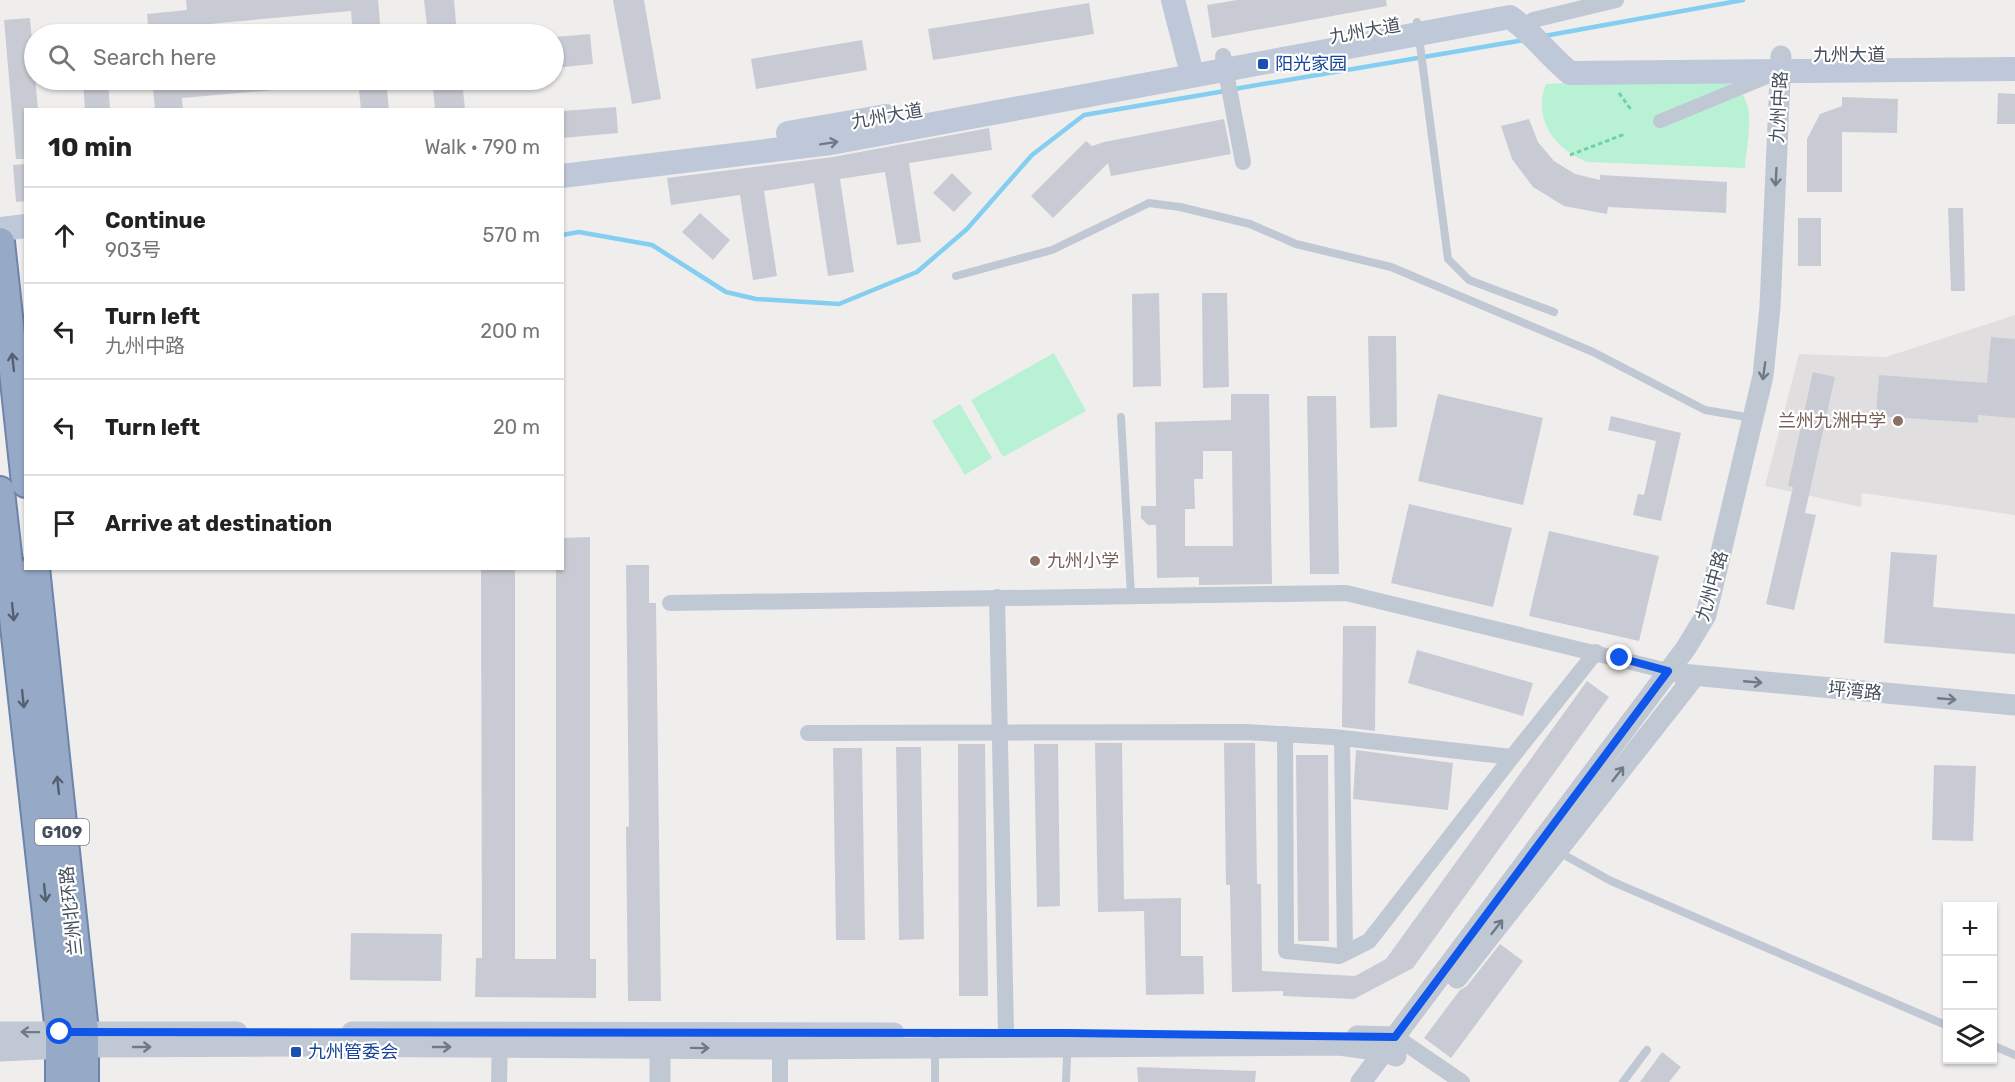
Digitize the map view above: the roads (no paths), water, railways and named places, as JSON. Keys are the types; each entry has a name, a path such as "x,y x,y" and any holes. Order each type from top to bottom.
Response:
{"highway":[{"path":"0,242 24,464"},
{"name":"G109","path":"0,491 29,637"},
{"name":"G109","path":"29,637 34,570"},
{"name":"兰州北环路","path":"29,637 72,1040 84,1082"},
{"name":"兰州北环路","path":"60,1082 72,1040"}],"main road":[{"path":"1173,0 1189,62"},
{"name":"九州大道","path":"564,164 676,152 1189,62 1225,68 1418,33 1498,9 1513,10 1535,26 1556,54 1575,58 1781,63 2015,56"},
{"path":"1781,63 2015,69"},
{"path":"564,176 831,143 1225,68"},
{"path":"0,216 24,214"},
{"path":"0,229 24,226"}],"street":[{"path":"1535,26 1616,0"},
{"path":"1660,121 1781,63"},
{"name":"九州中路","path":"1361,1082 1395,1047 1668,671 1706,615 1755,419 1767,349 1781,63"},
{"path":"1225,68 1243,162"},
{"path":"670,603 1346,593 1668,671"},
{"path":"997,597 1006,1033"},
{"path":"1286,734 1286,951 1339,956 1369,941 1596,652"},
{"name":"坪湾路","path":"1668,671 1694,677 2015,705"},
{"path":"1377,1082 1395,1047 1557,851 1694,677"},
{"path":"808,733 1244,732 1342,738 1512,757"},
{"path":"1342,738 1345,953"},
{"path":"0,1032 72,1040 780,1041 935,1039 1395,1047 1462,1082"},
{"path":"935,1039 1006,1033 1067,1040"},
{"path":"0,1051 72,1040"},
{"path":"499,1082 500,1040"},
{"path":"660,1040 660,1082"},
{"path":"780,1041 780,1082"}],"lane":[{"path":"1418,33 1448,259 1469,279 1554,312"},
{"path":"956,276 1052,250 1149,203 1180,207 1250,224 1296,244 1391,267 1593,351 1705,410 1755,419"},
{"path":"1121,417 1131,595"},
{"path":"1557,851 1611,881 1943,1024"},
{"path":"935,1039 935,1082"},
{"path":"1066,1082 1067,1040"},
{"path":"1997,1047 2015,1055"},
{"path":"1623,1082 1647,1050"}],"waterway":[{"path":"1544,36 1743,0"},
{"path":"1234,89 1524,40"},
{"path":"564,235 579,232 652,245 726,292 756,299 839,304 917,272 967,229 1032,155 1084,115 1225,91"}],"place":[{"name":"阳光家园","path":"1263,64"},
{"name":"兰州九洲中学","path":"1898,421"},
{"name":"九州小学","path":"1035,561"},
{"name":"九州管委会","path":"296,1052"}]}
